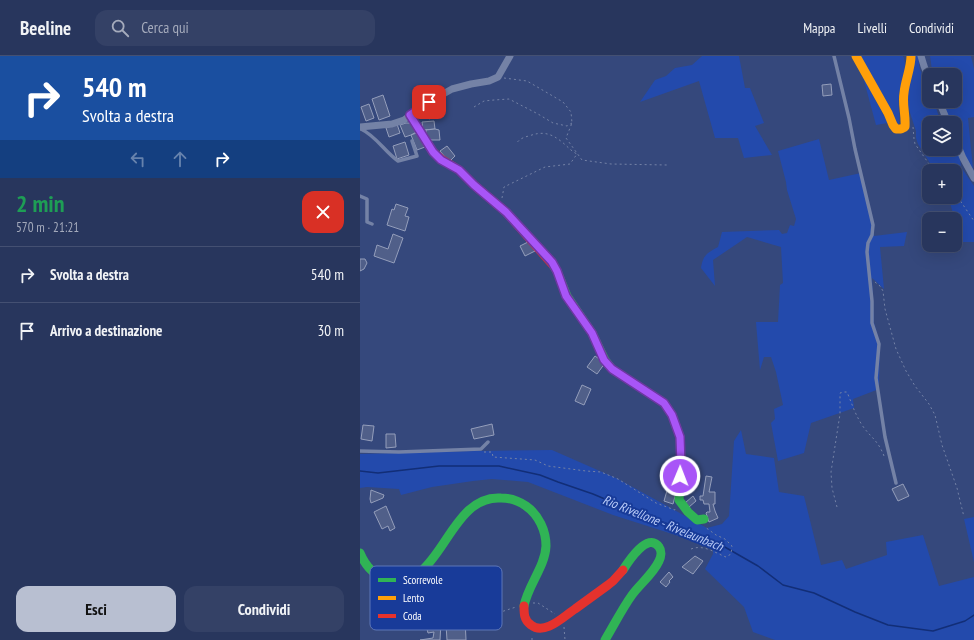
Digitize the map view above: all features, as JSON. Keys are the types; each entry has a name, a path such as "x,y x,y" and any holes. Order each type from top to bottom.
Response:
{"street":[{"path":"360,128 392,124 404,120 429,102 452,90 471,84 490,81 498,76 510,56"},
{"path":"856,56 896,129 905,127 906,121 903,113 904,91 911,60 910,56"},
{"path":"921,56 925,68"},
{"path":"410,115 433,152 441,160 459,170 474,185 502,208 552,262 566,296 592,333 604,360 612,369 664,403 672,415 680,437 681,464 679,500 688,512 701,519"},
{"path":"962,156 974,178"},
{"path":"427,566 464,514 476,504 497,496 515,499 523,503 538,517 544,531 546,545 544,555 523,608 527,623 533,627 540,628 548,627 561,619 613,581 620,575 640,547 646,543 653,542 659,548 661,554 659,561 632,595 605,640"},
{"path":"360,553 370,570"}],"lane":[{"path":"834,56 873,225 867,252 872,301 872,324 879,344 876,378 885,437 896,483"},
{"path":"360,128 368,132 391,156 398,161 417,156 412,141"},
{"path":"360,196 367,199 367,222 372,224"},
{"path":"672,481 675,471 677,443 680,437"},
{"path":"360,450 399,452 481,450 488,442"}],"path":[{"path":"498,76 527,81 563,102 572,112 572,123 566,138 582,160 610,164 667,165"},
{"path":"474,107 484,102 494,100 509,100 553,123 566,126 572,123"},
{"path":"516,144 523,138 534,134 549,133 577,154"},
{"path":"914,139 915,144 929,164"},
{"path":"502,208 504,187 545,167 570,164 577,154"},
{"path":"962,204 974,222"},
{"path":"869,276 880,286 883,291 885,310 896,349 906,371 935,415 942,445 958,488 964,517"},
{"path":"837,507 832,488 831,472 840,414 840,393 847,392 854,411 862,426 875,439 881,448 886,461"},
{"path":"485,452 492,452 493,458 535,460 548,466 601,472 618,479 656,503 675,510 679,500"},
{"path":"691,549 696,547 705,547 726,557 731,554 732,546 725,539 706,529 701,519"},
{"path":"530,602 538,603 561,619 564,625 565,640"},
{"path":"502,611 516,607"}],"shaded area":[{"path":"702,56 739,56 745,88 750,88 764,123 755,126 772,155 744,158 738,138 715,138 699,81 640,102 655,80 666,76 675,68 692,65"},
{"path":"859,56 903,56 905,61 905,71 899,99 899,124 897,124"},
{"path":"913,56 918,56 922,74 922,108 936,108 939,116 922,116 922,150 916,138 916,131 906,100"},
{"path":"930,56 971,56 974,69 974,117 968,118 973,169 962,151 962,116 947,116 944,108 962,108 962,68 932,68"},
{"path":"863,77 888,123 876,125"},
{"path":"819,139 829,180 861,173 874,236 907,232 904,246 880,247 884,289 872,278 874,323 880,343 879,389 853,399 854,408 811,423 804,453 778,461 771,423 775,419 774,409 783,405 776,372 771,357 764,357 760,370 756,322 778,322 780,285 783,283 781,247 747,237 713,260 715,286 701,268 706,255 718,247 722,232 779,230 782,234 787,233 790,225 794,226 796,219 787,190 778,151"},
{"path":"926,156 959,156 961,164 931,164"},
{"path":"962,168 974,186 974,242 962,242 962,212 953,212 950,204 962,204"},
{"path":"741,430 746,454 774,458 779,492 804,496 821,565 842,560 846,569 887,555 886,542 923,535 939,586 974,577 974,640 775,640 753,632 744,607 705,569 713,554 713,547 613,515 528,482 492,479 432,487 401,495 399,489 360,488 360,454 552,450 618,479 707,528 722,524 729,516 734,441"},
{"path":"974,517 974,562 964,519"}],"building":[{"path":"831,84 832,95 823,96 822,85"},
{"path":"383,95 390,116 379,120 372,99"},
{"path":"428,103 431,108 435,106 438,111 435,112 436,115 429,119 422,107"},
{"path":"369,104 374,118 366,121 361,107"},
{"path":"434,121 435,129 423,130 422,122"},
{"path":"413,123 418,131 405,137 400,125"},
{"path":"397,124 400,133 389,137 386,128"},
{"path":"426,130 439,130 440,140 426,140"},
{"path":"419,132 425,147 417,150 411,135"},
{"path":"405,142 409,155 397,159 393,146"},
{"path":"447,146 455,156 449,162 440,151"},
{"path":"396,204 408,208 405,216 409,217 405,231 387,225 392,209 394,210"},
{"path":"393,234 403,238 394,263 374,256 377,245 388,249"},
{"path":"530,241 535,251 525,256 520,246"},
{"path":"360,259 365,259 367,263 364,269 360,271"},
{"path":"595,356 605,363 597,374 587,367"},
{"path":"582,385 591,389 584,405 575,401"},
{"path":"492,424 494,435 474,439 471,429"},
{"path":"363,425 374,426 372,441 361,439"},
{"path":"386,434 395,434 396,447 386,448"},
{"path":"706,476 712,477 709,492 715,492 715,504 713,504 718,518 709,522 706,513 710,512 709,504 704,504 703,500 700,500 700,496 703,496"},
{"path":"672,483 678,485 673,504 664,501 668,487 669,488"},
{"path":"903,484 909,496 898,501 892,489"},
{"path":"371,490 384,495 383,498 371,503"},
{"path":"693,496 696,501 689,507 685,503"},
{"path":"386,506 395,528 390,531 388,526 382,529 374,512"},
{"path":"695,556 703,561 693,574 682,567"},
{"path":"669,572 673,577 666,587 660,582"},
{"path":"427,630 441,630 440,640 420,640 433,638 434,632 428,633"},
{"path":"446,630 466,630 466,640 447,640"}],"waterway":[{"name":"Rio Rivellone - Rivelaunbach","path":"360,471 378,473 439,466 499,466 540,475 716,542 758,566 783,585 814,593 888,625 933,631 965,621 974,615"}],"traffic: fast":[{"path":"553,265 567,296 592,333 605,360 612,369 664,403 672,415 680,437 681,464 679,500 688,512 697,520 704,519"},
{"path":"426,566 468,511 483,501 501,498 515,500 526,506 535,514 541,524 546,540 543,561 526,598 524,606"},
{"path":"605,640 621,611 632,595 656,566 661,556 661,550 654,543 644,545 634,555 623,570"},
{"path":"360,553 370,569"}],"traffic: slow":[{"path":"856,56 896,129 905,127 904,97 911,56"}],"traffic: jam":[{"path":"410,115 433,152 441,159 459,170 506,212 553,265"},
{"path":"524,606 525,617 531,625 536,628 548,627 608,585 623,570"}],"route":[{"path":"429,102 410,115 433,152 441,160 459,170 506,212 552,262 566,296 592,333 604,360 612,369 664,403 672,415 680,437 680,476"}]}
